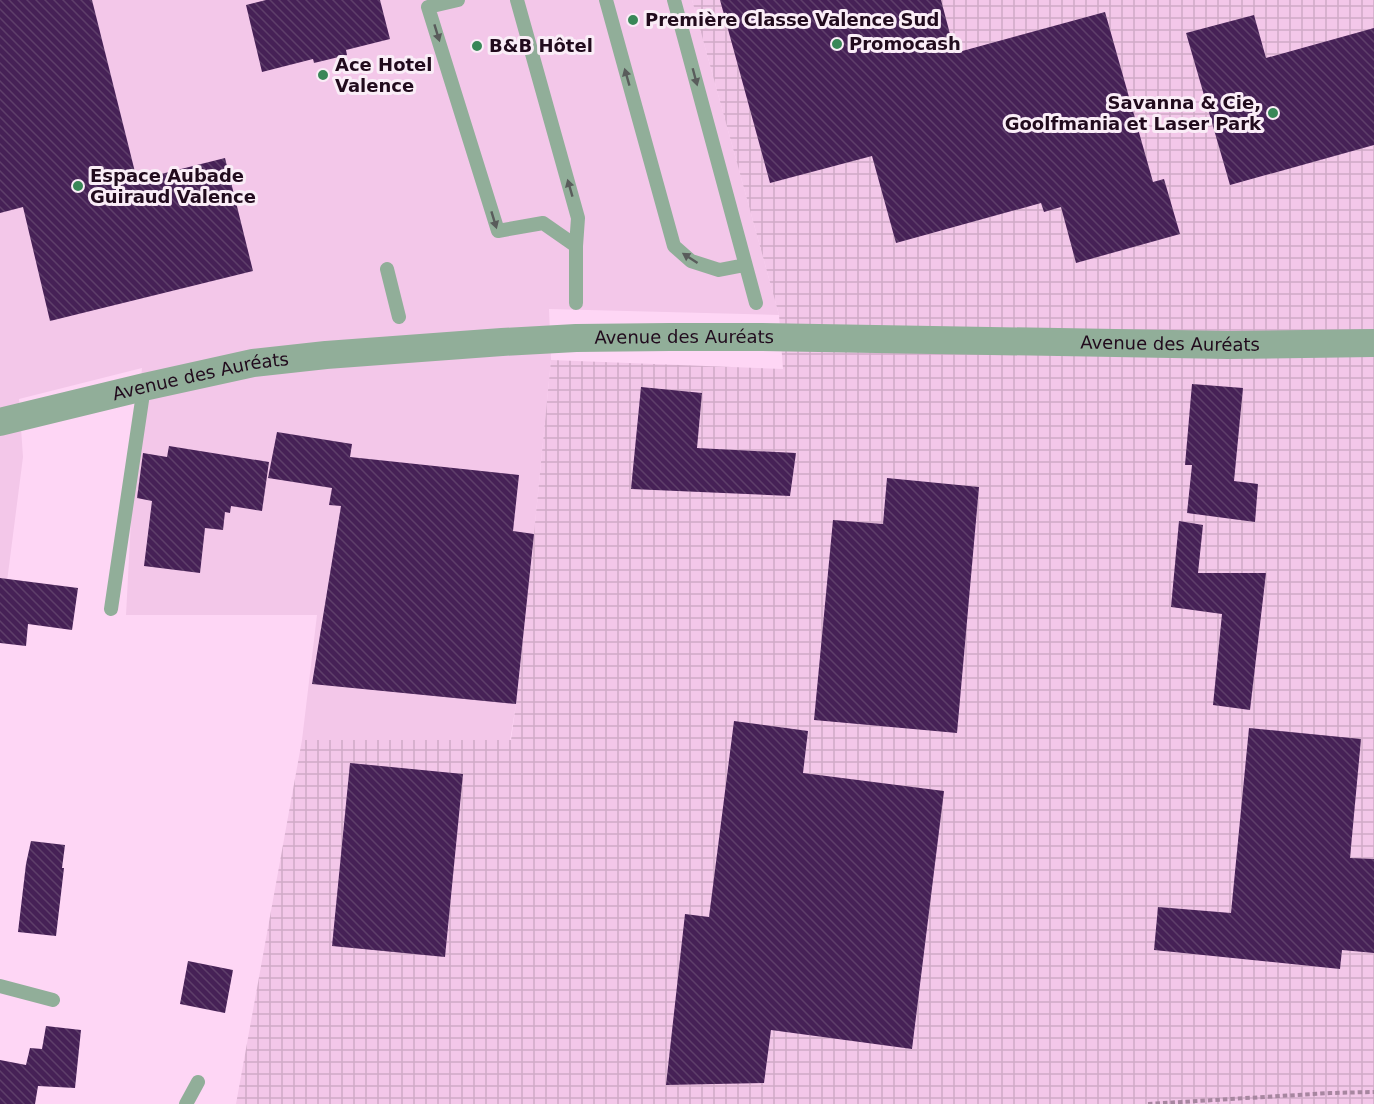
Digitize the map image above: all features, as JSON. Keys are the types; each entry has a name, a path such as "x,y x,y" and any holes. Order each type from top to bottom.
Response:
{"street":[{"name":"Avenue des Auréats","path":"0,422 253,363 326,355 502,342 576,338 750,337 1228,345 1374,343"}],"lane":[{"path":"458,0 428,7 498,231 543,223 576,246"},
{"path":"517,0 578,218 576,303"},
{"path":"606,0 674,246 691,261 719,270 745,265"},
{"path":"674,0 756,303"},
{"path":"387,269 399,317"},
{"path":"111,609 144,387"},
{"path":"0,986 53,999"},
{"path":"186,1104 198,1082"}],"path":[{"path":"1148,1104 1374,1092"}],"shaded area":[{"path":"0,0 692,0 779,315 549,309 551,360 516,704 510,741 302,740 317,615 126,615 135,445 142,368 19,399 23,457 0,636"},
{"path":"692,0 1374,0 1374,1104 236,1104 302,740 511,740 551,360 783,369 779,315"}],"building":[{"path":"0,0 92,0 137,180 225,158 253,271 50,321 23,207 0,213"},
{"path":"266,0 380,0 390,39 346,50 347,55 314,63 313,59 262,72 246,5"},
{"path":"720,0 941,0 955,53 1105,12 1153,182 1164,179 1180,234 1076,263 1061,207 1044,212 1041,203 896,243 872,156 770,183"},
{"path":"1254,15 1266,58 1374,28 1374,145 1230,185 1186,33"},
{"path":"1192,384 1243,388 1234,481 1258,484 1255,522 1187,513 1192,465 1185,465"},
{"path":"641,387 702,393 697,448 796,453 790,496 631,489"},
{"path":"277,432 352,444 350,457 519,475 513,531 534,534 516,704 312,684 341,506 329,505 332,488 268,478"},
{"path":"169,446 269,462 262,511 231,506 230,513 225,512 223,530 205,528 200,573 144,566 152,501 137,498 143,453 167,457"},
{"path":"887,478 979,487 957,733 814,720 833,520 883,524"},
{"path":"1179,521 1203,525 1198,573 1266,573 1250,710 1213,705 1222,614 1171,607"},
{"path":"0,578 78,588 72,630 28,624 26,646 0,643"},
{"path":"734,721 808,731 803,773 944,791 912,1049 771,1030 764,1083 666,1085 685,914 709,917"},
{"path":"1249,728 1361,739 1350,858 1374,859 1374,953 1342,950 1340,969 1154,950 1158,907 1231,913"},
{"path":"350,763 463,774 445,957 332,946"},
{"path":"31,841 65,845 56,936 18,932"},
{"path":"188,961 233,970 225,1013 180,1004"},
{"path":"46,1026 81,1030 75,1088 38,1086 35,1104 0,1104 0,1060 26,1065 30,1048 42,1049"}],"place":[{"name":"Première Classe Valence Sud","path":"633,20"},
{"name":"Promocash","path":"837,44"},
{"name":"B&B Hôtel","path":"477,46"},
{"name":"Ace Hotel Valence","path":"323,75"},
{"name":"Savanna & Cie, Goolfmania et Laser Park","path":"1273,113"},
{"name":"Espace Aubade Guiraud Valence","path":"78,186"}]}
